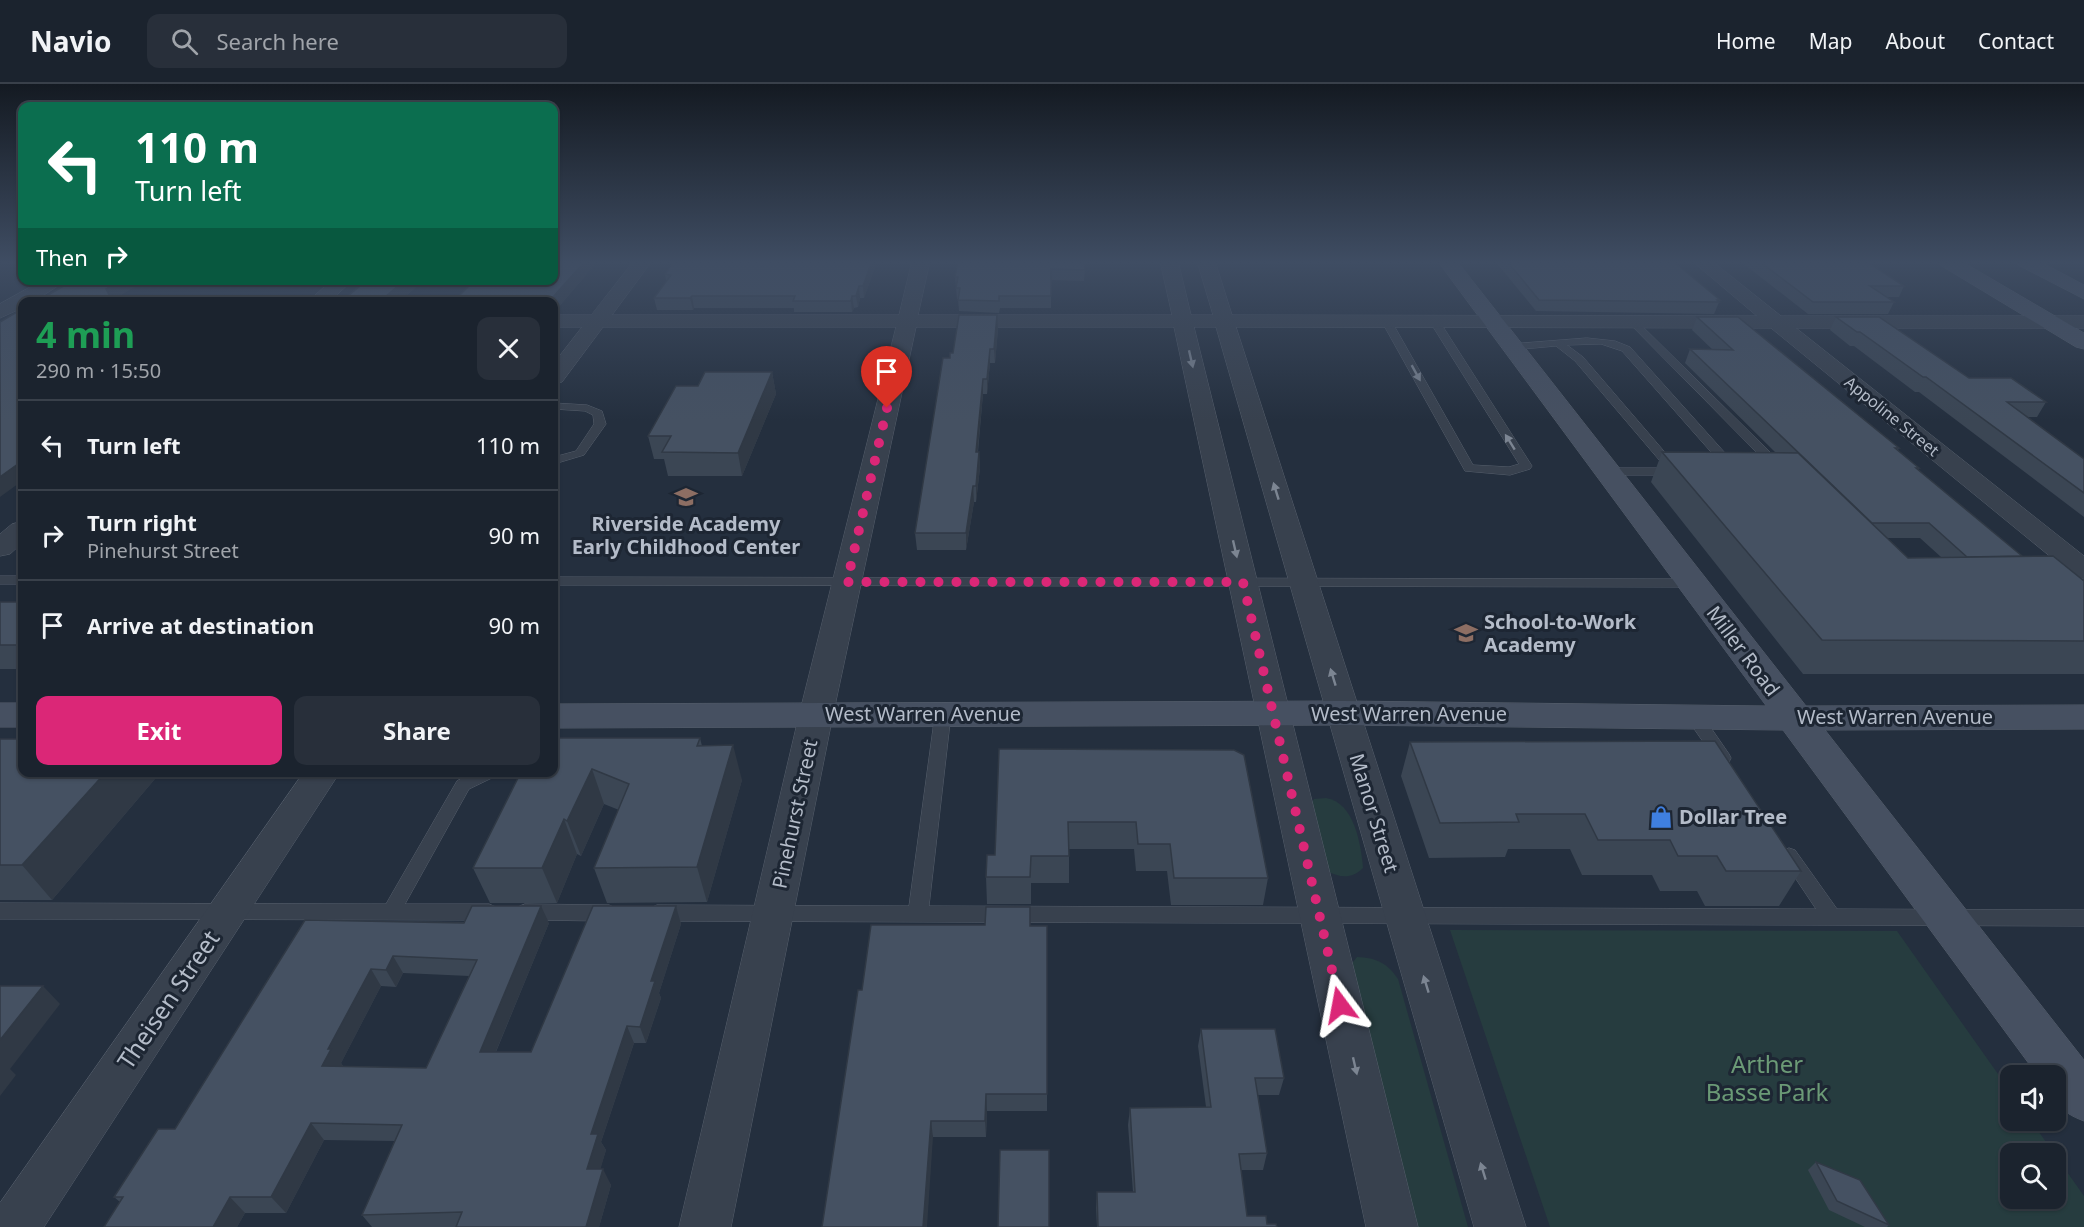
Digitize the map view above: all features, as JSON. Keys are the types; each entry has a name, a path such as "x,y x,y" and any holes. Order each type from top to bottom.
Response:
{"street":[{"path":"558,372 602,314"},
{"name":"Pinehurst Street","path":"705,1227 816,715 909,314"},
{"path":"1181,314 1392,1227"},
{"name":"Manor Street","path":"1222,314 1500,1227"},
{"name":"Miller Road","path":"1487,314 2084,1098"},
{"name":"Appoline Street","path":"1767,314 2081,578"},
{"path":"2036,314 2084,342"},
{"path":"0,318 18,319"},
{"path":"558,321 1493,322 1633,337 1776,322 2084,322"},
{"path":"0,548 18,533"},
{"name":"West Warren Avenue","path":"558,716 1343,713 1794,718 2084,717"},
{"path":"0,716 18,716"},
{"name":"Theisen Street","path":"14,1227 320,777"}],"lane":[{"path":"1387,322 1469,468 1510,471 1526,466 1435,322"},
{"path":"1633,337 1626,349 1737,470 1719,471"},
{"path":"1512,347 1633,337 1784,473 1761,472"},
{"path":"1559,344 1579,359 1682,471 1606,472"},
{"path":"558,406 587,408 598,412 600,424 580,453 558,459"},
{"path":"0,580 18,580"},
{"path":"558,581 1304,581 1692,584"},
{"path":"918,914 943,714"},
{"path":"1694,716 1731,770"},
{"path":"391,912 463,785 480,777"},
{"path":"1778,839 1832,917"},
{"path":"0,911 2084,918"}],"green space":[{"path":"1326,798 1336,801 1343,807 1358,836 1363,868 1350,876 1341,876 1327,871 1309,807 1314,799"},
{"name":"Arther Basse Park","path":"1450,930 1897,931 2000,1077 2000,1131 2038,1131 2047,1143 2000,1143 2000,1209 2066,1209 2066,1171 2084,1196 2084,1227 1550,1227"},
{"path":"1357,957 1381,962 1398,979 1468,1227 1410,1227 1349,967"}],"building":[{"path":"13,314 18,314 18,464 0,477 0,322"},
{"path":"959,315 997,315 994,349 990,349 987,379 983,379 976,452 979,452 976,486 973,486 966,533 915,533 943,358 950,358 950,353 953,353"},
{"path":"1697,317 1738,317 1899,448 1895,448 2022,556 1967,557 1929,523 1872,523 1690,349 1733,350"},
{"path":"1836,317 1879,317 1969,378 2011,378 2046,402 2007,402 2084,459 2084,493 1926,377"},
{"path":"705,372 772,372 738,453 662,452 671,436 648,436 676,386 698,386"},
{"path":"1662,452 1798,453 1908,558 2053,556 2084,581 2084,641 1822,640"},
{"path":"0,602 18,602 18,645 0,645"},
{"path":"558,738 700,738 697,746 733,745 697,867 594,868 629,784 592,769 567,821 564,819 542,868 473,868 518,777 558,777"},
{"path":"0,739 18,739 18,777 101,777 22,865 0,865"},
{"path":"1715,741 1801,871 1726,871 1717,856 1678,856 1670,840 1598,840 1585,814 1516,814 1519,822 1440,823 1410,742"},
{"path":"999,749 1234,750 1244,755 1268,878 1174,878 1170,844 1138,844 1136,822 1068,822 1069,856 1031,856 1030,877 986,877 987,855 995,855"},
{"path":"472,906 541,906 480,1052 531,1052 593,906 676,906 651,981 655,981 640,1027 627,1026 591,1134 598,1134 587,1169 603,1169 586,1227 456,1227 462,1212 362,1215 402,1125 311,1123 271,1197 230,1197 213,1227 104,1227 123,1197 114,1197 158,1129 175,1129 305,920 464,923","holes":["393,956 477,960 426,1068 322,1066 331,1049 328,1049 371,969 386,970"]},
{"path":"986,907 1030,907 1030,926 1047,926 1047,1094 986,1094 985,1121 931,1121 923,1227 822,1227 858,990 862,990 871,925 985,925"},
{"path":"0,986 43,986 0,1040"},
{"path":"1201,1029 1275,1029 1284,1078 1255,1078 1267,1153 1239,1154 1247,1216 1266,1216 1267,1224 1276,1224 1277,1227 1098,1227 1097,1192 1135,1192 1130,1108 1211,1107"},
{"path":"1000,1150 1049,1150 1049,1227 998,1227"},
{"path":"1816,1162 1860,1180 1889,1225 1837,1201"}],"place":[{"name":"Riverside Academy Early Childhood Center","path":"686,497"},
{"name":"School-to-Work Academy","path":"1466,633"},
{"name":"Dollar Tree","path":"1661,817"}],"route":[{"path":"887,408 847,582 1243,582 1340,1005"}]}
